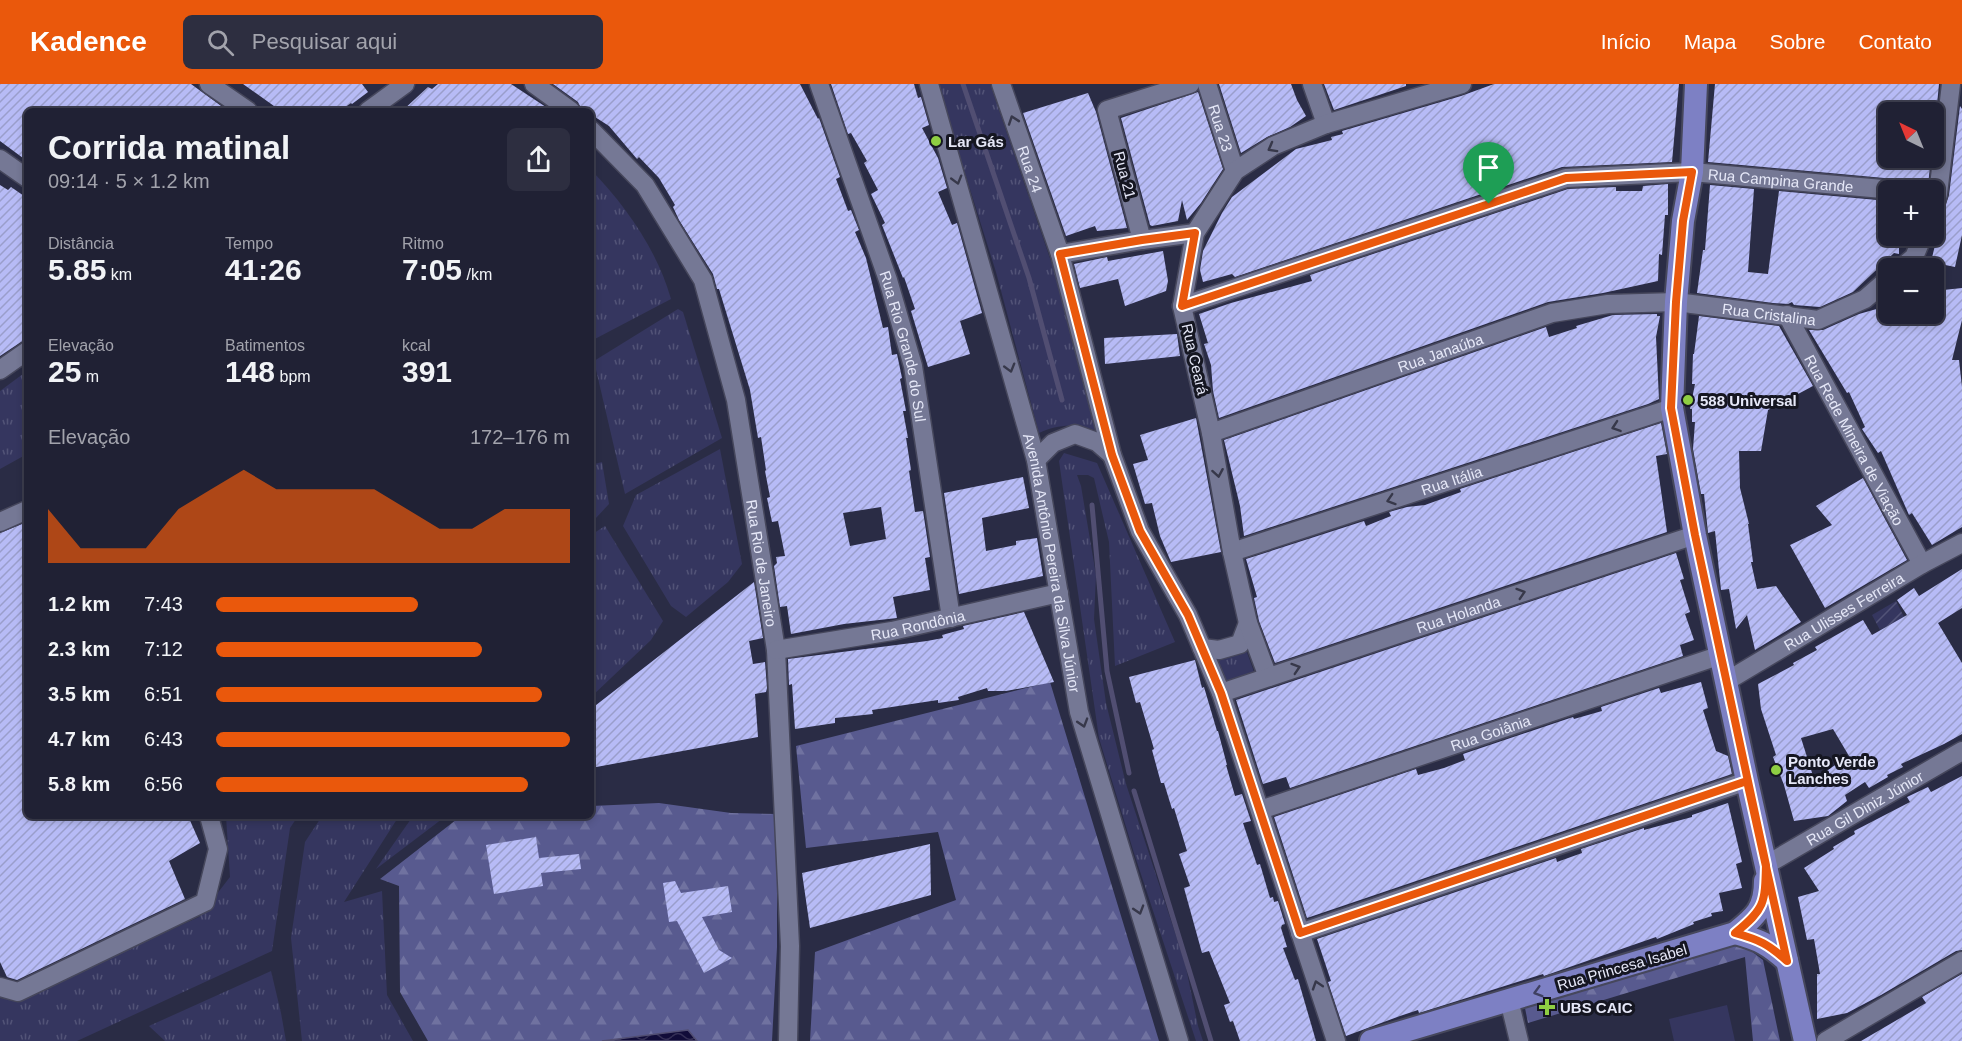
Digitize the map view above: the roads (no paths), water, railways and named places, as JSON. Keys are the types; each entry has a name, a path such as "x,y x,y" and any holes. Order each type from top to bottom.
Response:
{"main road":[{"path":"1696,84 1692,172 1683,221 1676,302 1671,408 1720,655 1805,1041"},
{"name":"Rua Princesa Isabel","path":"1371,1041 1735,933 1753,919 1760,910 1765,893 1766,865"},
{"path":"1735,933 1761,940 1787,961"}],"street":[{"path":"209,84 244,108"},
{"path":"372,108 405,84"},
{"path":"534,84 567,108"},
{"name":"Rua Rio Grande do Sul","path":"819,84 888,280 913,366 951,618"},
{"name":"Avenida Antônio Pereira da Silva Júnior","path":"929,84 1036,460 1079,712 1179,1041"},
{"name":"Rua 24","path":"1001,84 1060,254 1112,455 1140,531 1188,615 1221,693 1336,1041"},
{"name":"Rua 21","path":"1142,240 1107,110 1190,84"},
{"name":"Rua 23","path":"1207,84 1235,171"},
{"path":"1312,84 1326,124"},
{"name":"Rua Ceará","path":"1268,677 1248,623 1232,552 1211,433 1182,306 1195,233 1235,171 1274,146 1326,124 1462,84"},
{"path":"1938,180 1951,84"},
{"name":"Rua Rio de Janeiro","path":"594,133 645,185 703,280 736,400 776,650 790,946 788,1041"},
{"path":"0,159 24,176"},
{"name":"Rua Campina Grande","path":"1182,306 1566,178 1692,172 1878,189"},
{"path":"1060,254 1195,233"},
{"name":"Rua Cristalina","path":"1676,302 1818,320 1864,299 1878,287"},
{"name":"Rua Janaúba","path":"1211,433 1552,313 1608,304 1676,302"},
{"name":"Rua Rede Mineira de Viação","path":"1787,315 1922,564"},
{"path":"0,370 24,353"},
{"name":"Rua Itália","path":"1232,552 1671,408"},
{"path":"1036,460 1053,443 1075,434 1097,442 1112,455"},
{"path":"0,522 24,511"},
{"name":"Rua Holanda","path":"1221,693 1695,535"},
{"name":"Rua Ulisses Ferreira","path":"1727,681 1922,564 1962,543"},
{"name":"Rua Rondônia","path":"776,650 892,631 1059,593"},
{"path":"1202,648 1219,650 1240,644 1248,623"},
{"name":"Rua Goiânia","path":"1260,810 1720,655"},
{"name":"Rua Gil Diniz Júnior","path":"1766,865 1962,751"},
{"path":"1300,933 1747,781"},
{"path":"0,987 18,992 205,902 218,849 210,819"},
{"path":"1826,1041 1962,961"},
{"path":"1509,1000 1519,1041"}],"water":[{"path":"688,1030 697,1041 602,1041"}],"waterway":[{"path":"963,84 1029,278 1062,400"},
{"path":"1092,505 1107,671 1129,773"},
{"path":"1134,791 1211,1041"}],"place":[{"name":"Lar Gás","path":"936,141"},
{"name":"588 Universal","path":"1688,400"},
{"name":"Ponto Verde Lanches","path":"1776,770"},
{"name":"UBS CAIC","path":"1547,1007"}]}
